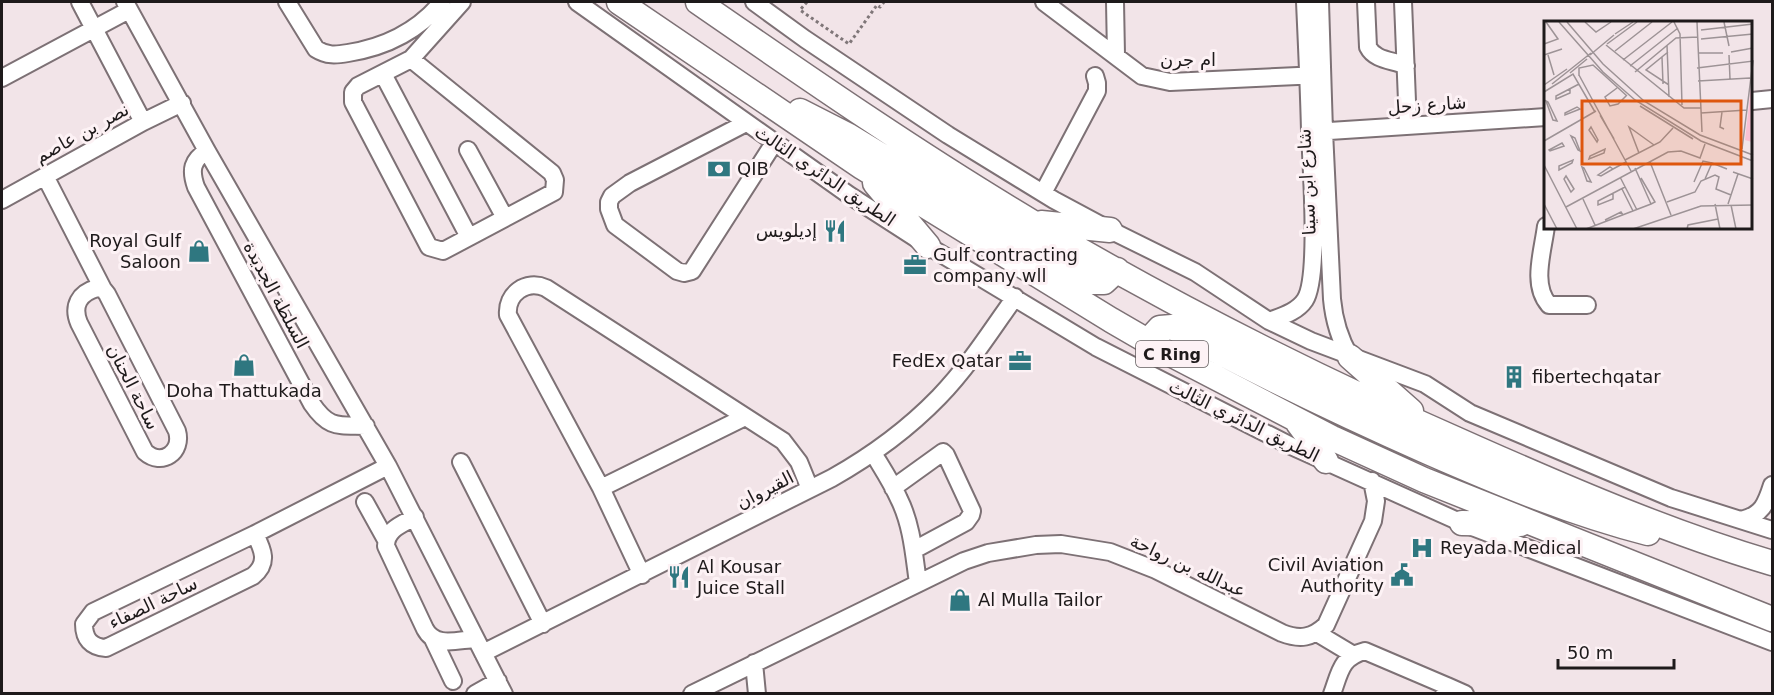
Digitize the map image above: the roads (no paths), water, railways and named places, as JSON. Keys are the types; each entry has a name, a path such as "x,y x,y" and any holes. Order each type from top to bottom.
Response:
{"highway":[{"name":"الطريق الدائري الثالث","path":"619,2 862,167 1148,341 1332,438 1424,480 1768,614"},
{"name":"C Ring","path":"698,2 902,141 1032,222 1226,330 1310,373 1434,430 1620,508 1773,563"},
{"path":"735,81 840,130 1089,282 1104,282 1117,270"},
{"path":"862,167 928,246"},
{"path":"1032,222 1110,230"},
{"path":"1148,341 1160,328 1172,327 1313,401 1497,482 1608,523 1747,555"},
{"path":"1350,357 1434,430"},
{"path":"1293,416 1326,461"},
{"path":"1462,523 1537,525"}],"street":[{"path":"80,2 143,122"},
{"path":"287,2 316,49 334,55 390,42 420,24 442,2"},
{"path":"411,59 552,173 556,186 554,192 443,251 429,247 353,102 353,92 358,87 411,59 462,2"},
{"name":"الطريق الدائري الثالث","path":"577,2 849,195 928,246 1096,347 1326,461 1462,523 1773,642"},
{"path":"754,2 948,135 1043,193 1110,230 1195,272 1269,321 1350,357 1425,384 1470,413 1671,498 1773,530"},
{"name":"ام جرن","path":"1044,2 1142,76 1170,82 1316,75"},
{"path":"1115,2 1116,55"},
{"name":"شارع ابن سينا","path":"1305,2 1316,75"},
{"name":"شارع ابن سينا","path":"1269,321 1296,309 1305,300 1310,289 1320,2"},
{"path":"1366,2 1368,47 1371,53 1376,57 1406,66"},
{"path":"1403,2 1408,126"},
{"path":"2,78 94,28 127,6"},
{"name":"السلطة الجديدة","path":"127,6 207,151 388,466 501,687"},
{"path":"383,74 469,237"},
{"path":"1043,193 1097,91 1095,76"},
{"path":"1753,101 1773,99"},
{"name":"نصر بن عاصم","path":"2,200 143,122 182,104"},
{"name":"شارع زحل","path":"1317,131 1544,117"},
{"path":"746,123 661,166 612,196 609,209 615,225 677,271 684,273 692,271 774,143"},
{"name":"شارع ابن سينا","path":"1317,131 1334,320 1350,357"},
{"path":"468,150 504,218"},
{"name":"السلطة الجديدة","path":"207,151 198,157 194,164 193,180 312,404 321,417 330,424 366,426"},
{"name":"ساحة الحنان","path":"45,176 177,431 176,449 168,457 156,458 145,452 76,316 78,300 83,294 91,290 103,289"},
{"path":"1545,230 1538,285 1543,298 1549,305 1587,305"},
{"path":"642,574 601,488 508,315 508,300 524,287 539,285 546,288 783,441 799,462 810,489"},
{"name":"القيروان","path":"479,646 543,624 810,489 873,453 897,436 940,396 972,358 1015,297"},
{"path":"601,488 746,417"},
{"path":"893,488 943,452 972,511 966,522 914,550"},
{"path":"873,453 905,514 914,550 918,583"},
{"path":"461,462 543,624"},
{"name":"ساحة الصفاء","path":"255,534 264,556 263,564 253,576 106,648 99,648 87,639 84,624 93,612 255,534 388,466"},
{"path":"1372,481 1376,501 1373,521"},
{"path":"1742,520 1758,514 1764,508 1773,485"},
{"path":"1352,654 1317,633 1326,625 1373,521 1389,505 1409,498"},
{"path":"365,502 386,540 387,551 425,629 433,639 453,681"},
{"path":"386,540 392,530 416,517"},
{"name":"عبدالله بن رواحة","path":"692,693 964,561 1012,548 1053,544 1086,547 1133,560 1293,638 1317,633"},
{"path":"433,639 479,646"},
{"path":"1332,693 1346,661 1352,654 1365,651 1445,690 1465,693"},
{"path":"754,663 757,693"},
{"path":"475,693 501,687"}],"place":[{"name":"QIB","path":"719,169"},
{"name":"إديلويس","path":"835,231"},
{"name":"Royal Gulf Saloon","path":"199,251"},
{"name":"Gulf contracting company wll","path":"915,265"},
{"name":"FedEx Qatar","path":"1020,361"},
{"name":"Doha Thattukada","path":"244,365"},
{"name":"fibertechqatar","path":"1514,377"},
{"name":"Reyada Medical","path":"1422,548"},
{"name":"Civil Aviation Authority","path":"1402,575"},
{"name":"Al Kousar Juice Stall","path":"679,577"},
{"name":"Al Mulla Tailor","path":"960,600"}]}
